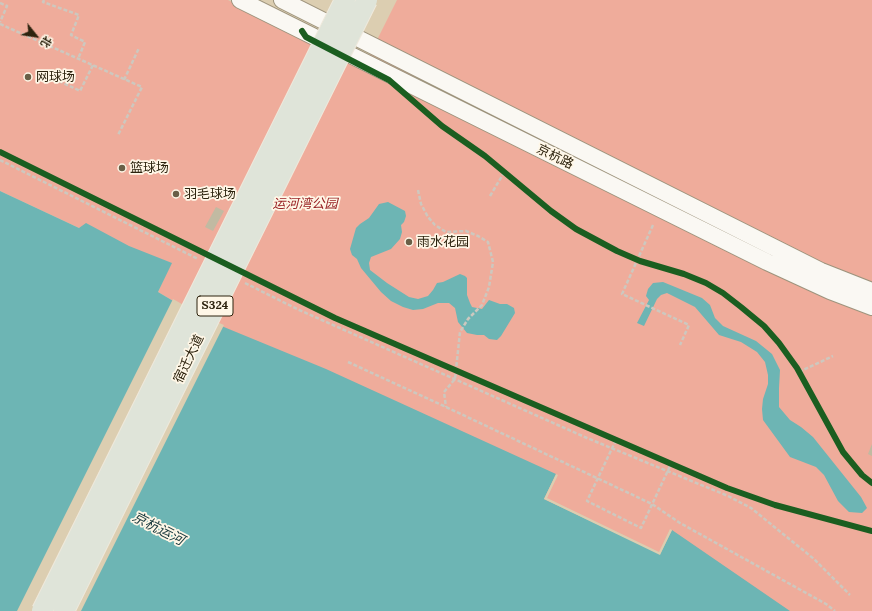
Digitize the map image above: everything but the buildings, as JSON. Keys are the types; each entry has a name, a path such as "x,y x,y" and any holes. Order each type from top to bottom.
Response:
{"main road":[{"name":"宿迁大道","path":"42,611 345,0"},
{"name":"宿迁大道","path":"64,611 367,0"}],"street":[{"name":"京杭路","path":"240,0 767,262 830,291 872,307"},
{"name":"京杭路","path":"282,0 821,271 872,291"}],"path":[{"path":"44,0 43,2 79,14 71,35 85,42 78,59"},
{"path":"0,3 7,6 0,23 142,87 118,135"},
{"path":"124,80 139,48"},
{"path":"59,81 80,91 93,65"},
{"path":"0,160 198,259"},
{"path":"490,196 504,171"},
{"path":"418,190 421,204 428,217 435,225 446,232 466,231 478,236 488,242 492,253 493,262 490,287 482,305 468,320 460,332 455,379 444,392 446,407"},
{"path":"653,225 622,294 689,325 680,345"},
{"path":"631,256 648,263"},
{"path":"241,280 297,309 612,448 728,496 751,508 814,559 850,595"},
{"path":"803,378 798,370 833,356"},
{"path":"348,362 652,504 680,523 826,604 834,611"},
{"path":"448,367 463,373"},
{"path":"609,436 623,442"},
{"path":"616,440 587,501 640,528 671,464"},
{"path":"664,461 678,467"}],"green space":[{"name":"运河湾公园","path":"0,0 228,0 362,70 397,0 872,0 872,611 92,611 202,318 158,292 171,263 79,228 0,191"}],"water":[{"name":"京杭运河","path":"0,191 79,228 86,223 129,246 172,263 158,292 202,318 326,369 556,474 544,499 660,554 672,530 790,611 0,611"},
{"path":"388,202 405,211 406,216 401,225 402,232 400,239 391,249 371,257 369,263 370,270 409,297 418,299 428,296 437,283 443,282 460,274 465,276 467,278 467,295 472,307 482,309 489,300 500,304 507,304 514,308 515,313 497,340 489,339 484,335 467,333 458,322 455,308 449,303 438,303 423,309 413,310 391,301 381,292 361,268 357,259 352,255 350,249 356,228 369,218 379,204"},
{"path":"663,282 702,298 710,305 715,318 723,326 756,341 772,354 780,370 779,407 790,420 813,437 861,497 867,508 862,513 849,512 838,501 824,475 816,467 790,457 763,420 763,399 768,384 768,375 765,362 757,352 741,342 719,335 695,307 667,293 661,295 657,299 644,326 637,323 649,300 646,296 648,289 653,283"}],"pier":[{"path":"173,299 203,316 224,325 81,611 17,611"},
{"path":"556,474 558,475 547,498 659,552 670,529 672,530 660,555 544,499"}],"cycle path":[{"path":"302,31 306,37 389,80 442,126 485,156 551,211 576,229 617,251 640,261 684,274 706,283 723,293 741,307 764,326 779,343 797,368 843,452 862,475 872,483"},
{"path":"0,152 335,318 727,488 775,505 872,531"}],"place":[{"name":"网球场","path":"28,77"},
{"name":"篮球场","path":"122,168"},
{"name":"羽毛球场","path":"176,194"},
{"name":"雨水花园","path":"409,242"}]}
